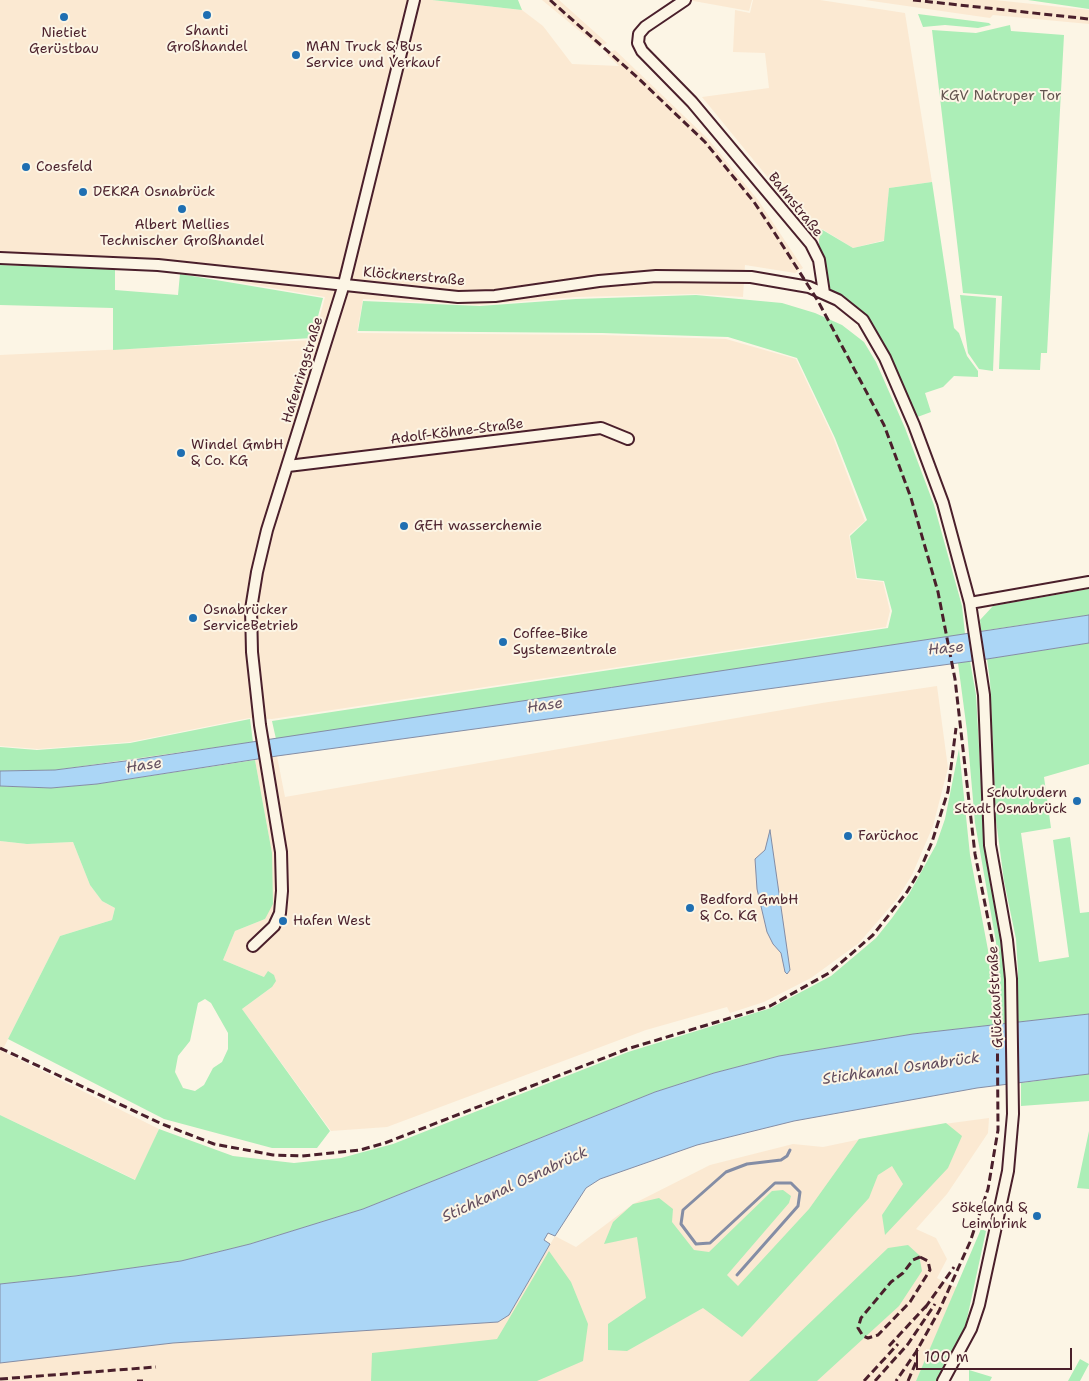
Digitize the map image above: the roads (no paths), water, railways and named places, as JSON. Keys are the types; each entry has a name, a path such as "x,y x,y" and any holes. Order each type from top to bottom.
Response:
{"street":[{"name":"Hafenringstraße","path":"253,946 274,926 280,913 282,891 281,852 260,730 252,652 252,609 257,572 266,537 344,284 414,0"},
{"name":"Bahnstraße","path":"685,0 645,27 639,34 638,43 642,51 692,102 811,244 819,260 824,293"},
{"name":"Klöcknerstraße","path":"0,258 158,265 458,297 528,292 608,280 702,275 751,276 786,281 824,293"},
{"path":"824,293 851,309 863,320 885,358 914,425 942,503 970,603 1089,582"},
{"name":"Adolf-Köhne-Straße","path":"288,466 601,428 628,439"},
{"name":"Glückaufstraße","path":"943,1381 971,1328 979,1305 1008,1171 1013,1107 1012,1002 1007,940 990,845 980,671 972,628 970,603"}],"water":[{"name":"Hase","path":"1089,615 1089,643 987,659 277,756 97,784 51,788 0,786 0,771 55,770 133,760"},
{"path":"770,830 790,970 787,974 781,953 773,944 767,932 757,889 755,859 765,850"},
{"name":"Stichkanal Osnabrück","path":"1089,1014 1089,1074 977,1088 794,1121 697,1145 600,1179 586,1188 555,1236 548,1233 544,1240 550,1244 509,1315 498,1322 173,1343 0,1363 0,1284 75,1276 181,1261 250,1244 363,1209 655,1092 714,1073 779,1056 913,1034"}],"waterway":[{"path":"737,1275 798,1206 800,1192 791,1183 775,1183 710,1243 696,1244 681,1224 683,1210 726,1172 747,1164 781,1160 787,1156 790,1150"}],"railway":[{"path":"550,0 638,78 705,142 754,202 774,232 818,301 884,425 911,498 938,592 955,679 975,854 994,949 997,982 998,1130 988,1189 970,1242 939,1311 916,1352 896,1381"},
{"path":"913,0 1089,19"},
{"path":"0,1048 162,1124 214,1144 273,1155 302,1156 360,1150 385,1143 627,1049 770,1006 829,973 873,935 907,892 920,870 932,842 948,791 956,728"},
{"path":"920,1257 928,1261 930,1270 910,1302 878,1335 868,1338 863,1336 858,1328 861,1318 891,1282 903,1273 913,1260 920,1257"},
{"path":"925,1308 954,1267"},
{"path":"889,1346 928,1304"},
{"path":"875,1381 908,1344 935,1304"},
{"path":"864,1381 898,1344"},
{"path":"908,1381 917,1360"},
{"path":"0,1379 156,1367"},
{"path":"137,1381 143,1381"}],"place":[{"name":"Shanti Großhandel","path":"207,15"},
{"name":"Nietiet Gerüstbau","path":"64,17"},
{"name":"MAN Truck & Bus Service und Verkauf","path":"296,55"},
{"name":"Coesfeld","path":"26,167"},
{"name":"DEKRA Osnabrück","path":"83,192"},
{"name":"Albert Mellies Technischer Großhandel","path":"182,209"},
{"name":"Windel GmbH & Co. KG","path":"181,453"},
{"name":"GEH wasserchemie","path":"404,526"},
{"name":"Osnabrücker ServiceBetrieb","path":"193,618"},
{"name":"Coffee-Bike Systemzentrale","path":"503,642"},
{"name":"Schulrudern Stadt Osnabrück","path":"1077,801"},
{"name":"Farüchoc","path":"848,836"},
{"name":"Bedford GmbH & Co. KG","path":"690,908"},
{"name":"Hafen West","path":"283,921"},
{"name":"Sökeland & Leimbrink","path":"1037,1216"}],"park label":[{"name":"KGV Natruper Tor","path":"1001,96"}]}
